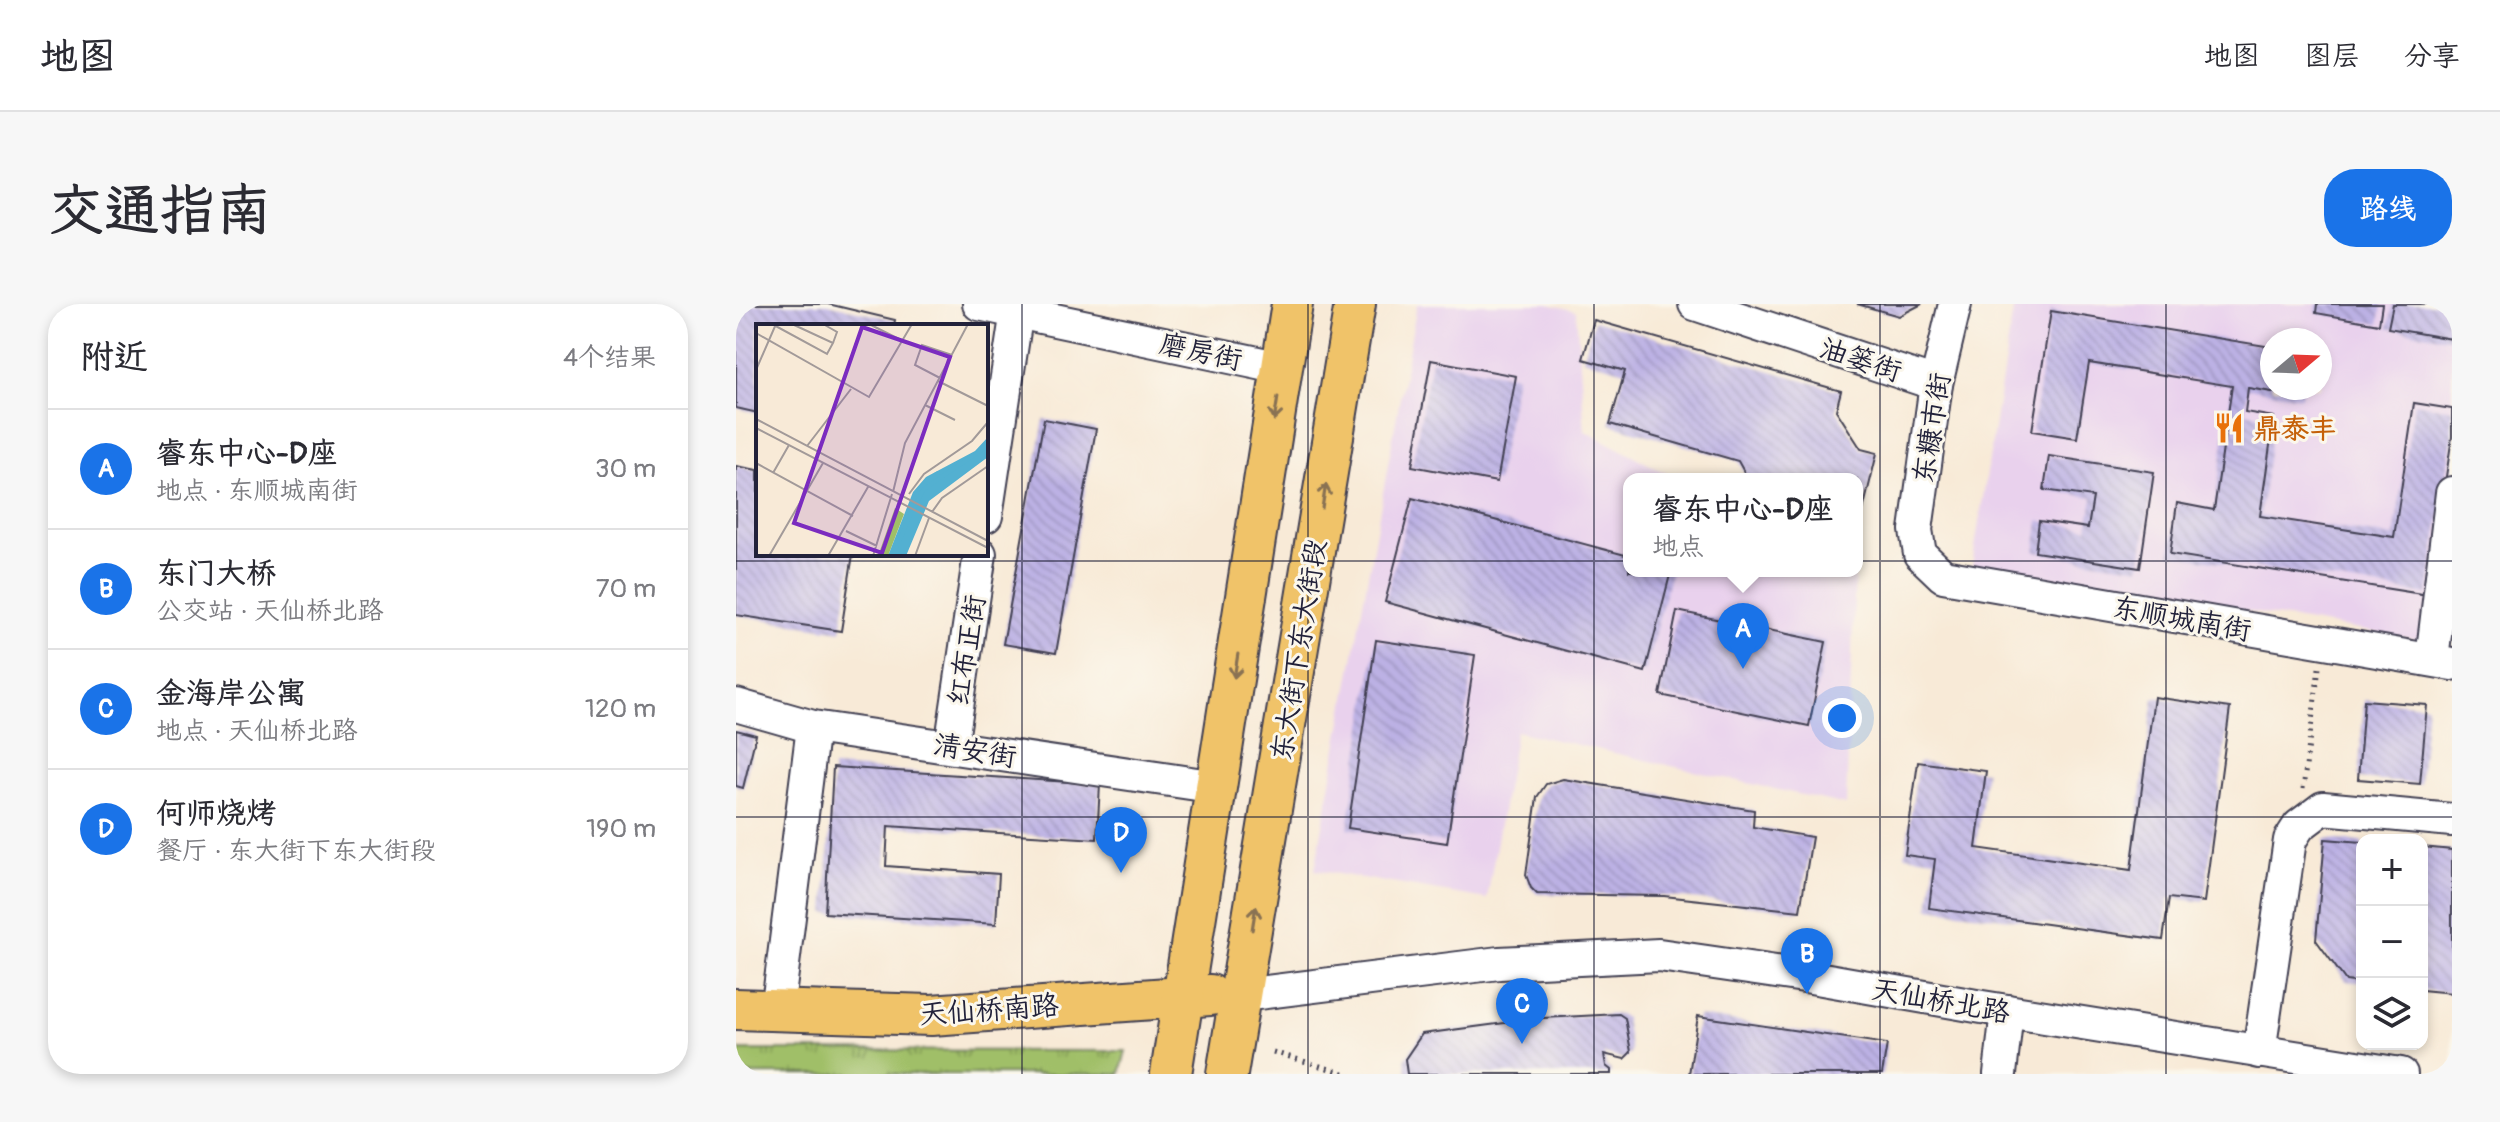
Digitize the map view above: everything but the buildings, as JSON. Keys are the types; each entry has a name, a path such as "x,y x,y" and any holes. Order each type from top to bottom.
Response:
{"main road":[{"name":"东大街下东大街段","path":"1171,1074 1292,304"},
{"name":"东大街下东大街段","path":"1227,1074 1355,304"},
{"name":"天仙桥南路","path":"736,1009 931,1015 1184,995 1242,995"}],"street":[{"name":"磨房街","path":"979,304 1018,308 1282,368"},
{"name":"油篓街","path":"1695,304 1936,384"},
{"name":"东糠市街","path":"1920,554 1916,530 1936,384 1955,304"},
{"path":"988,503 1018,308"},
{"path":"2446,655 2452,493"},
{"name":"东顺城南街","path":"1920,554 1943,576 2322,643 2446,655"},
{"name":"红布正街","path":"951,747 980,556"},
{"name":"清安街","path":"736,705 813,727 1217,787"},
{"path":"777,1012 813,727"},
{"path":"2238,1058 2290,840 2299,826 2323,808 2452,820"},
{"name":"天仙桥北路","path":"1242,995 1499,963 1659,955 1811,977 2007,1011 2238,1058 2401,1074"},
{"path":"2000,1074 2007,1011"}],"path":[{"path":"2299,826 2322,643"},
{"path":"1273,1052 1347,1074"}],"shaded area":[{"path":"1417,304 1548,304 1576,311 1585,431 1666,473 1623,473 1623,577 1855,577 1846,805 1516,731 1487,899 1315,870"},
{"path":"2014,304 2452,304 2452,581 2445,644 1972,566"}],"green space":[{"path":"736,1050 1126,1051 1120,1074 736,1074"}],"place":[{"name":"鼎泰丰","path":"2229,428"},
{"name":"睿东中心-D座","path":"1743,669"},
{"name":"何师烧烤","path":"1121,873"},
{"name":"东门大桥","path":"1807,994"},
{"name":"金海岸公寓","path":"1522,1044"}]}
